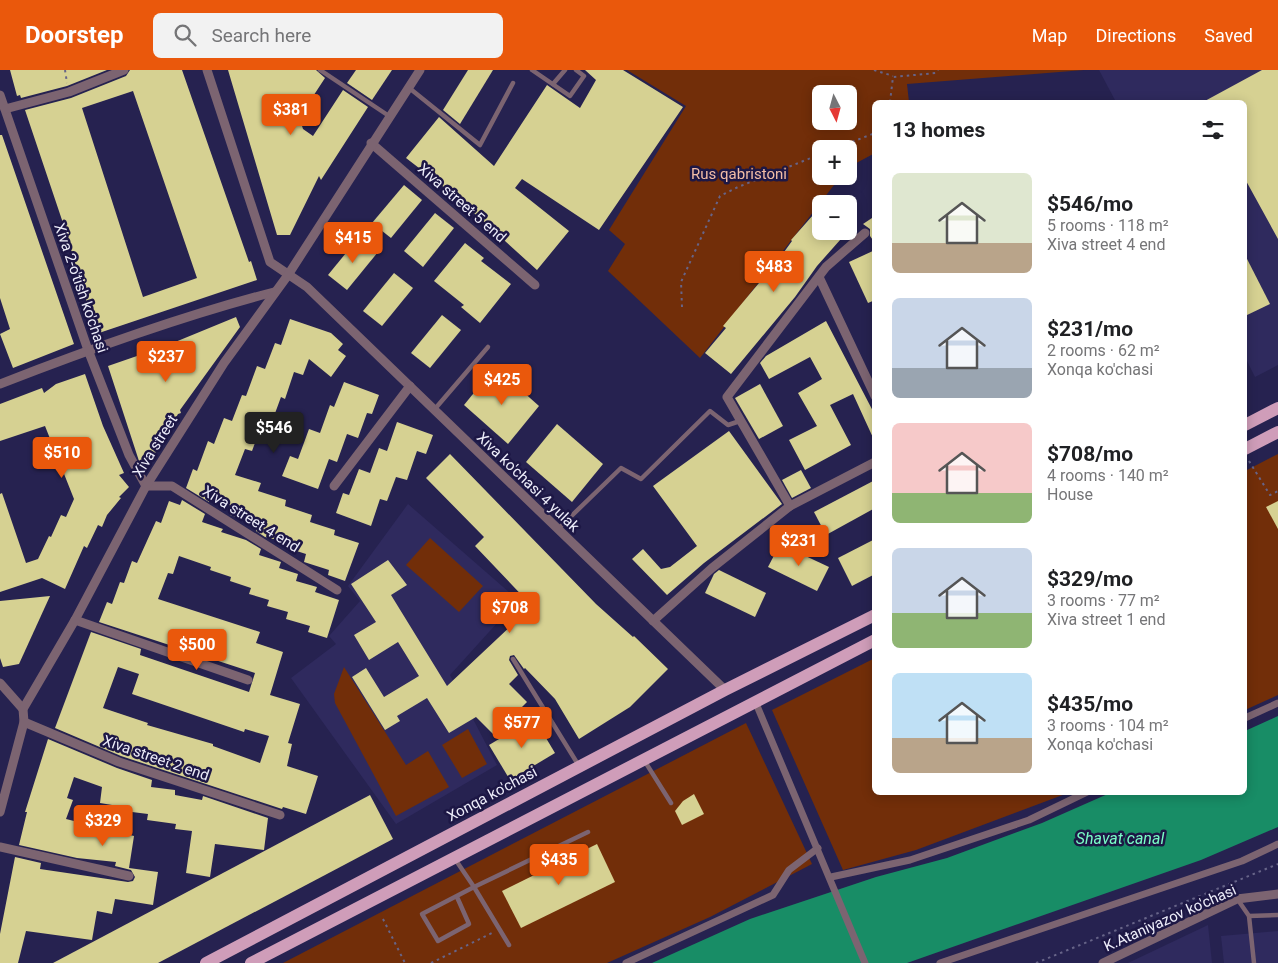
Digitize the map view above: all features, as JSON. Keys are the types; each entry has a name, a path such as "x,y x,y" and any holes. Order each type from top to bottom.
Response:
{"main road":[{"path":"1247,424 1278,408"},
{"path":"1247,448 1278,432"},
{"name":"Xonqa ko'chasi","path":"206,963 725,690 872,616"},
{"path":"251,963 872,642"},
{"path":"235,948 244,963"}],"street":[{"path":"5,109 69,92 124,70"},
{"name":"Xiva ko'chasi 4 yulak","path":"207,70 270,262 307,288 725,690"},
{"name":"Xiva street","path":"23,709 75,620 146,486 224,364 288,275 371,143 420,70"},
{"name":"Xiva 2-o'tish ko'chasi","path":"0,95 88,350 129,454 146,486"},
{"name":"Xiva street 5 end","path":"371,143 535,285"},
{"path":"790,506 727,397 826,268 865,233"},
{"path":"819,277 872,390"},
{"path":"0,384 88,350 241,300 274,292"},
{"path":"334,486 410,386"},
{"path":"653,621 712,568 790,506 872,464"},
{"name":"Xiva street 4 end","path":"146,486 172,486 337,590"},
{"path":"75,620 248,680"},
{"path":"0,683 23,709 24,722 0,812"},
{"path":"755,702 831,877 865,963"},
{"path":"1247,717 1278,703"},
{"name":"Xiva street 2 end","path":"24,722 119,762 280,815"},
{"path":"831,877 910,860 1029,820 1081,795"},
{"path":"940,963 1242,861 1278,844"},
{"path":"0,847 129,876"},
{"path":"626,963 773,895 789,870 818,848"},
{"name":"K.Ataniyazov ko'chasi","path":"1103,963 1237,899 1278,894"}],"lane":[{"path":"320,70 389,116"},
{"path":"532,70 570,96 584,76 576,70"},
{"path":"553,84 565,70"},
{"path":"408,87 480,145 512,83"},
{"path":"434,410 488,347"},
{"path":"558,529 620,468 641,479 710,411 728,424 740,420"},
{"path":"513,658 579,767"},
{"path":"643,759 671,803"},
{"path":"457,897 470,924 438,941 422,914 588,832"},
{"path":"454,858 474,887 509,946"},
{"path":"1237,899 1249,916 1254,963"},
{"path":"1249,916 1278,915"}],"path":[{"path":"874,70 893,77 936,73 938,70"},
{"path":"890,100 893,77"},
{"path":"857,140 872,134"},
{"path":"682,307 681,282 720,196 812,158"},
{"path":"1247,457 1270,495 1278,491"},
{"path":"1036,963 1278,864"},
{"path":"383,919 405,963"},
{"path":"430,963 492,933"}],"shaded area":[{"path":"1099,70 1278,70 1278,365 1255,377 1247,361 1247,100 1115,100"},
{"path":"408,504 518,600 450,675 497,765 396,824 291,678 336,644 329,636 360,601 348,586"},
{"path":"1208,925 1212,963 1128,963"},
{"path":"1278,931 1278,963 1224,963 1221,936"}],"green space":[{"name":"Rus qabristoni","path":"627,70 1084,70 907,84 909,100 872,100 872,155 857,163 857,140 812,140 812,185 834,185 826,195 812,195 812,213 700,358 608,271 625,244 609,230 686,106"},
{"path":"1278,454 1278,695 1247,709 1247,470"},
{"path":"430,538 483,586 459,612 406,565"},
{"path":"872,660 872,795 1063,795 916,850 843,870 772,710"},
{"path":"344,667 406,765 428,751 449,787 396,816 335,703 334,694"},
{"path":"746,723 812,864 710,917 607,963 283,963"},
{"path":"468,729 487,764 462,778 442,745"}],"water":[{"name":"Shavat canal","path":"1278,716 1278,827 1201,860 907,963 652,963 750,919 876,877 947,858 1042,823 1105,795 1247,795 1247,730"}],"building":[{"path":"10,70 107,70 67,86 21,98 20,95 17,96"},
{"path":"130,70 182,70 257,280 96,334 64,226 25,110 71,98 126,76","holes":["133,91 197,278 143,297 82,108"]},
{"path":"228,70 316,70 325,78 308,104 292,95 303,129 313,136 343,90 368,107 321,180 319,176 290,235 277,235"},
{"path":"356,70 392,70 372,100 347,83"},
{"path":"468,70 493,70 460,124 443,110"},
{"path":"585,70 623,70 683,107 599,230 522,179 515,188 569,231 537,270 454,195 406,158 439,117 494,166 547,85 580,108 596,80"},
{"path":"1262,70 1278,70 1278,239 1247,183 1247,100 1207,100"},
{"path":"0,135 2,135 74,344 13,368 0,334 10,329 0,298"},
{"path":"404,185 422,200 391,238 372,223"},
{"path":"435,213 454,228 423,267 404,251"},
{"path":"812,216 812,240 840,240 731,374 705,353 726,328 723,326 779,259 791,240"},
{"path":"872,218 872,239 870,229 863,224"},
{"path":"359,237 378,252 347,290 328,275"},
{"path":"465,243 484,258 481,261 511,284 480,323 461,307 464,305 434,281"},
{"path":"872,251 872,301 868,303 849,262"},
{"path":"1247,259 1270,304 1247,315"},
{"path":"394,273 413,288 382,326 363,311"},
{"path":"442,315 461,330 430,368 411,353"},
{"path":"236,317 240,327 180,410 181,413 178,414 151,460 139,461 108,366 163,347"},
{"path":"290,319 331,333 343,344 338,350 346,356 331,377 309,359 303,375 294,372 285,399 281,397 270,427 262,424 252,451 245,449 235,475 261,483 258,491 286,500 285,506 312,515 310,522 335,530 334,535 359,543 345,581 328,575 329,570 304,562 306,554 281,546 282,541 265,537 256,531 258,523 230,515 232,506 210,498 209,502 186,488 193,469 197,471 208,441 214,444 224,418 232,421 242,395 246,396 257,366 265,369 275,343 281,345"},
{"path":"826,321 872,409 872,435 853,394 830,405 851,445 805,470 789,440 817,426 798,393 822,379 810,357 769,379 760,363 766,356"},
{"path":"495,367 539,406 508,444 464,405"},
{"path":"85,374 103,426 124,473 119,475 129,487 119,497 121,498 107,515 102,527 98,525 87,548 84,546 65,589 42,578 0,592 0,494 2,493 26,563 38,559 61,515 66,517 74,499 45,426 0,441 0,404 42,388 44,393 56,384"},
{"path":"344,382 379,395 372,414 367,413 358,438 347,434 337,462 329,459 318,489 282,476 290,456 298,459 309,429 320,433 330,405 334,407"},
{"path":"760,384 783,426 759,439 735,398"},
{"path":"397,422 433,435 426,454 417,451 407,480 396,477 387,501 380,499 371,526 336,513 343,493 349,495 359,469 370,473 379,448 387,451"},
{"path":"557,424 603,464 572,502 526,462"},
{"path":"729,431 782,504 704,563 667,595 632,559 643,549 661,569 670,567 697,546 653,486"},
{"path":"450,454 596,604 634,636 668,669 630,707 579,739 555,699 524,669 514,655 510,656 509,660 518,675 509,684 527,702 494,735 476,717 449,733 427,698 397,716 400,721 385,730 352,677 366,668 384,697 419,676 398,642 369,660 354,635 376,622 351,584 388,560 407,585 391,595 447,686 532,606 475,546 484,537 426,478"},
{"path":"801,470 811,488 792,498 782,480"},
{"path":"872,482 872,510 826,535 814,512"},
{"path":"182,500 205,514 202,522 223,529 221,532 246,540 261,549 259,555 281,562 279,568 298,574 296,581 317,587 315,592 339,600 327,638 308,632 310,626 286,619 288,612 267,606 269,600 249,594 251,588 230,581 231,577 210,570 211,567 179,556 173,574 168,573 158,599 260,632 256,643 283,652 270,695 300,704 288,743 292,744 287,766 318,776 306,814 283,807 282,809 121,756 55,728 91,632 141,649 140,655 249,692 255,673 99,622 107,602 112,604 120,582 124,583 132,561 137,563 156,521 161,523 169,501 180,505","holes":["118,667 139,674 132,694 244,732 245,729 269,736 260,763 213,746 213,744 147,725 148,723 103,708"]},
{"path":"1278,501 1278,529 1266,507"},
{"path":"872,541 872,576 852,586 838,558"},
{"path":"780,544 829,567 817,591 768,567"},
{"path":"719,570 766,593 755,617 705,593 714,574"},
{"path":"50,596 19,664 3,667 0,658 0,601"},
{"path":"534,718 555,753 510,780 489,745"},
{"path":"48,739 117,768 152,780 151,787 175,790 175,795 202,800 203,796 268,818 264,850 215,844 210,877 186,873 192,831 175,829 176,824 147,820 148,814 124,811 124,807 100,803 102,787 74,777 67,798 73,800 66,819 134,836 129,868 158,872 153,905 115,899 112,914 97,911 92,940 26,931 18,963 0,963 0,934 15,857 41,863 40,869 128,882 133,881 135,877 131,870 115,866 116,862 77,858 19,845 27,812 25,812"},
{"path":"694,794 704,814 682,825 675,811 683,801"},
{"path":"370,795 393,839 344,865 158,963 53,963"},
{"path":"597,844 615,882 521,928 502,891"}]}
